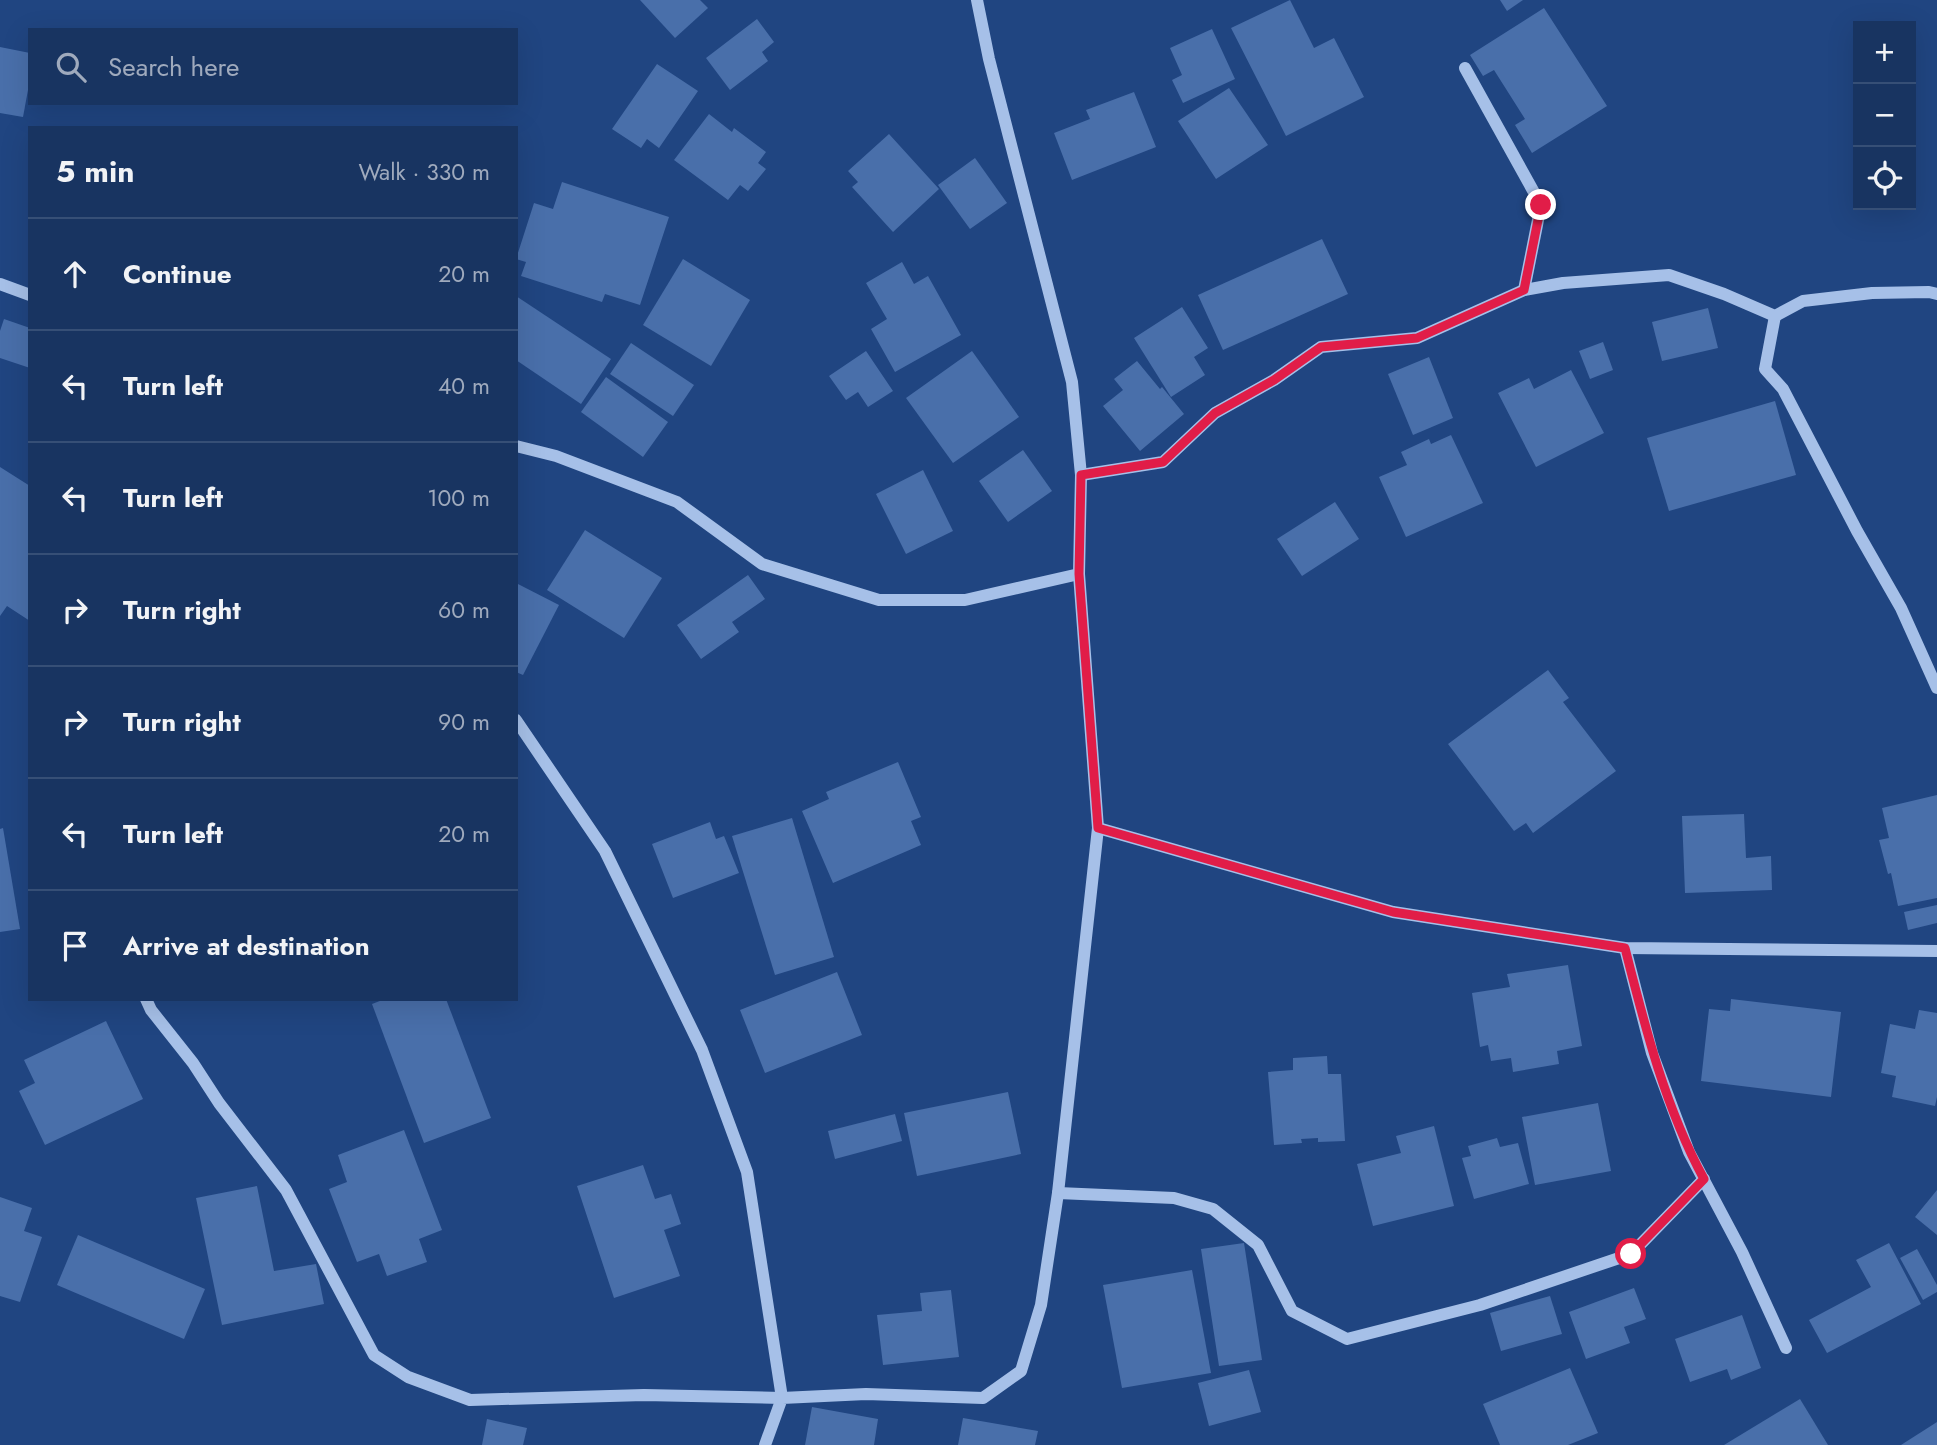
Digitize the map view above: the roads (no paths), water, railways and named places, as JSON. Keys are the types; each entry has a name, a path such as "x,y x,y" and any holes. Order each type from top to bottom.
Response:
{"street":[{"path":"147,1001 219,1103 286,1190 374,1355 408,1377 470,1400 644,1395 782,1398 866,1394 983,1398 1021,1371 1041,1305 1058,1193 1098,828 1079,574 1081,475 1072,382 989,59 977,0"},
{"path":"1465,68 1541,205 1524,290"},
{"path":"1081,475 1163,462 1215,413 1274,380 1321,347 1417,338 1524,290 1563,283 1669,275 1724,294 1775,316"},
{"path":"0,284 28,294"},
{"path":"1775,316 1803,301 1872,293 1937,294"},
{"path":"1775,316 1765,369 1783,389 1857,531 1901,608 1937,688"},
{"path":"518,446 556,456 677,502 762,564 879,600 965,600 1079,574"},
{"path":"518,723 605,851 702,1050 747,1172 782,1398 765,1445"},
{"path":"1098,828 1393,912 1625,948 1937,951"},
{"path":"1625,948 1652,1053 1689,1152 1742,1252 1786,1348"},
{"path":"1058,1193 1174,1198 1213,1209 1258,1245 1292,1311 1347,1339 1480,1305 1631,1254 1704,1179"}]}
